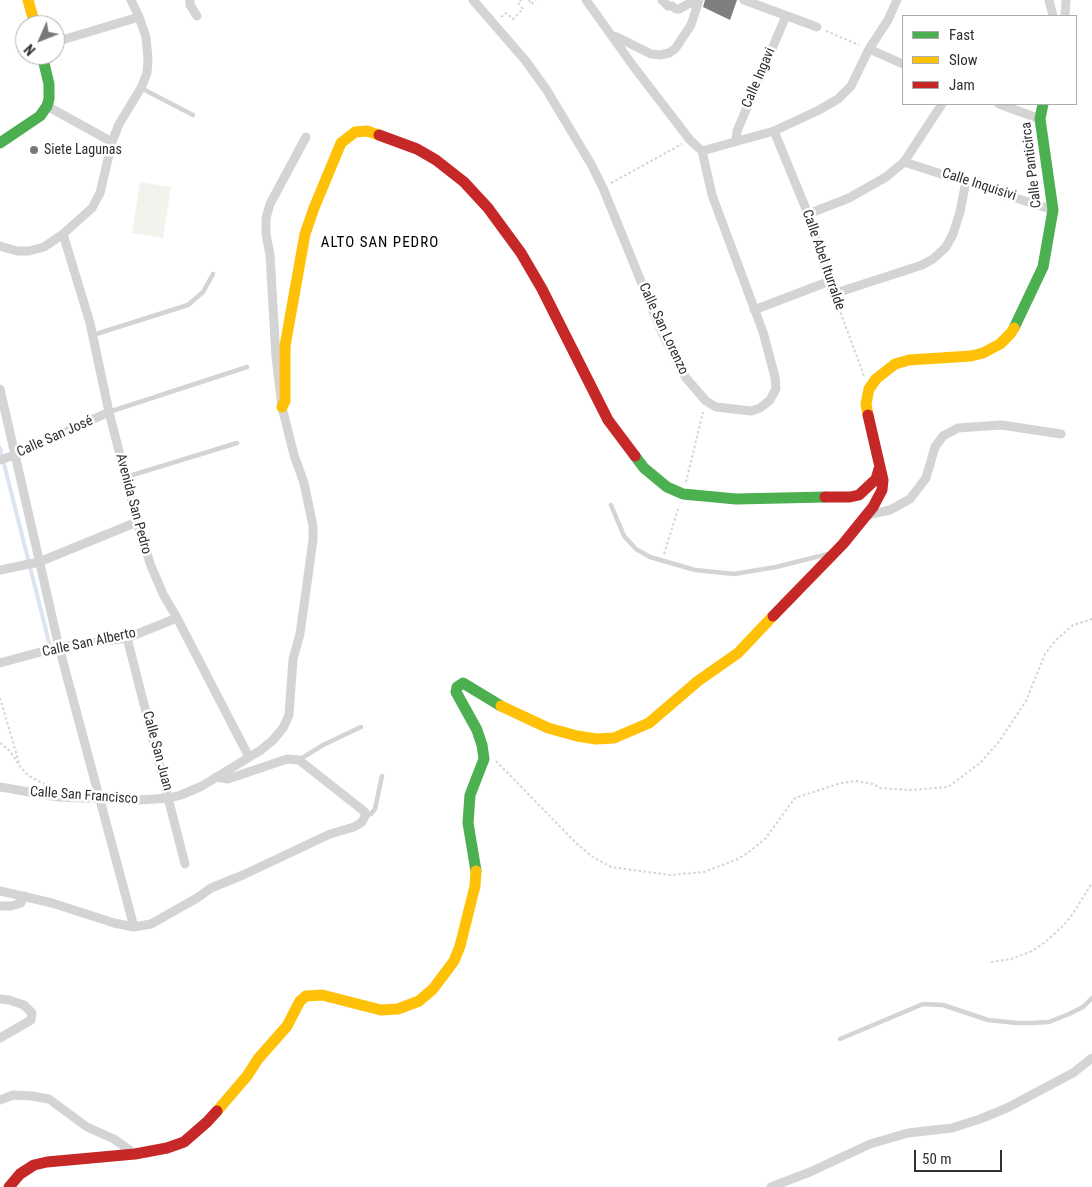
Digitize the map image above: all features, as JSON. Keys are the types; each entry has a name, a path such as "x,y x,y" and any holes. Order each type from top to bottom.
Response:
{"street":[{"path":"28,0 32,15"},
{"path":"0,246 17,251 29,251 44,247 63,234 92,208 100,193 112,142 119,124 141,88 146,73 148,59 146,37 131,0"},
{"path":"190,0 190,4 197,16"},
{"name":"Calle San Lorenzo","path":"473,0 525,60 546,89 591,164 603,188 662,333 686,378 696,391 716,408 751,410 760,408 770,400 776,390 775,377 763,332 712,195 702,152"},
{"path":"586,0 690,140 702,152 774,131 838,99 851,86 869,49 888,20 897,0"},
{"path":"662,0 668,6 672,3 676,9 699,1"},
{"path":"744,0 817,27"},
{"path":"1049,0 1053,15"},
{"path":"1065,15 1066,0"},
{"path":"612,36 651,54 660,56 669,53 675,49 691,24 699,1"},
{"name":"Calle Ingavi","path":"736,141 737,130 786,16"},
{"path":"65,39 139,17"},
{"path":"869,49 902,64"},
{"path":"0,143 40,116 47,106 49,84 44,65"},
{"path":"808,214 849,198 886,177 904,162 941,105"},
{"path":"1002,105 1040,119"},
{"name":"Calle Panticirca","path":"869,389 876,379 896,364 909,360 971,356 991,349 1011,333 1022,314 1031,290 1043,267 1053,210 1040,119 1043,105"},
{"path":"47,106 112,142"},
{"name":"Calle Abel Iturralde","path":"774,131 808,214 833,294"},
{"path":"282,407 285,401 285,346 305,234 320,192 342,143 355,132 367,132 417,149 436,160 464,182 488,208 521,253 542,288 608,420 644,468 667,487 683,494 736,499 850,498 859,495 867,488 876,479 880,469"},
{"name":"Calle San Francisco","path":"0,787 58,797 101,800 169,798 202,786 261,750 283,728 289,715 293,659 300,634 313,540 304,482 294,455 282,407 276,357 266,218 270,204 306,137"},
{"name":"Calle Inquisivi","path":"904,162 1053,210"},
{"path":"833,294 922,265 933,259 946,247 953,234 960,212 966,181"},
{"name":"Avenida San Pedro","path":"63,234 93,336 125,477 151,566 163,594 249,757"},
{"path":"754,310 830,281"},
{"path":"0,389 59,647 134,927"},
{"path":"9,1187 20,1174 34,1165 136,1154 167,1148 184,1142 207,1122 247,1076 258,1059 287,1026 300,1002 306,996 322,995 381,1010 398,1009 420,1001 433,989 454,961 460,946 475,886 476,866 468,823 470,794 484,759 477,730 456,692 457,687 463,683 507,709 548,728 577,736 596,739 614,738 633,731 649,722 698,681 738,653 832,555 867,515 882,490 883,480 866,404 869,389"},
{"name":"Calle San José","path":"0,460 16,455 109,412"},
{"path":"867,515 890,510 910,499 926,478 935,447 943,436 958,428 1001,425 1061,434"},
{"path":"0,570 39,562 137,522"},
{"name":"Calle San Alberto","path":"0,663 59,647 127,638 177,618"},
{"name":"Calle San Juan","path":"127,638 185,864"},
{"path":"0,891 52,903 114,923 134,927 151,924 211,888 330,834 354,827 362,822 365,816 365,812 299,760 287,760 228,778 216,777"},
{"path":"0,906 11,906 21,903 24,896"},
{"path":"0,999 24,1005 32,1013 31,1020 0,1038"},
{"path":"771,1187 810,1172 870,1144 908,1133 952,1128 980,1119 1007,1108 1073,1074 1092,1058"},
{"path":"0,1100 13,1095 49,1099 86,1127 114,1139 136,1154"}],"lane":[{"path":"141,88 193,115"},
{"path":"93,336 188,305 203,292 213,274"},
{"path":"109,412 247,367"},
{"path":"125,477 237,443"},
{"path":"611,505 624,536 636,549 650,558 695,570 734,574 776,567 823,554 832,555"},
{"path":"299,760 323,745 361,727"},
{"path":"365,816 371,814 375,809 382,776"},
{"path":"840,1039 923,1004 943,1004 961,1012 988,1020 1033,1023 1049,1022 1064,1016 1083,1007 1092,998"}],"path":[{"path":"494,23 506,13 513,19 523,9 518,4 521,0"},
{"path":"529,0 531,4 536,0"},
{"path":"817,27 869,49"},
{"path":"603,188 690,140"},
{"name":"Calle Abel Iturralde","path":"833,294 869,389"},
{"path":"484,759 497,762 577,844 593,857 612,867 670,875 704,872 738,859 765,839 795,798 841,783 857,781 873,784 880,788 910,790 948,787 970,772 998,743 1023,706 1032,689 1045,654 1055,641 1073,625 1092,619"},
{"path":"0,698 20,768"},
{"path":"0,743 10,751 20,768 53,790 58,797"},
{"path":"991,962 1011,959 1032,951 1044,943 1068,920 1092,883"}],"shaded area":[{"path":"140,182 171,187 163,238 132,233"}],"building":[{"path":"705,0 737,0 730,20 703,7"}],"waterway":[{"path":"0,448 50,646"}],"traffic: fast":[{"path":"0,143 40,116 47,106 49,84 44,65"},
{"path":"1014,328 1043,267 1053,210 1040,119 1043,105"},
{"path":"635,456 644,468 667,487 683,494 736,499 825,497"},
{"path":"476,871 468,823 470,795 484,759 477,730 456,692 457,687 463,683 501,706"}],"traffic: slow":[{"path":"28,0 32,15"},
{"path":"282,407 285,401 285,346 305,234 314,208 341,143 355,132 367,131 379,135"},
{"path":"868,415 866,404 869,389 876,379 895,364 909,360 971,356 983,353 1000,344 1014,328"},
{"path":"501,706 548,728 596,739 614,738 649,723 698,681 738,653 773,616"},
{"path":"217,1111 287,1026 300,1001 306,996 322,995 381,1010 398,1009 419,1001 433,989 454,961 460,946 475,886 476,871"}],"traffic: jam":[{"path":"379,135 417,149 436,160 464,182 488,208 521,253 542,289 608,420 635,456"},
{"path":"773,616 843,544 873,507 882,490 883,480 868,415"},
{"path":"825,497 859,495 876,479 879,469"},
{"path":"9,1187 20,1174 34,1165 47,1162 135,1154 167,1148 184,1142 217,1111"}],"place":[{"name":"Siete Lagunas","path":"34,150"}],"district":[{"name":"ALTO SAN PEDRO","path":"380,243"}]}
